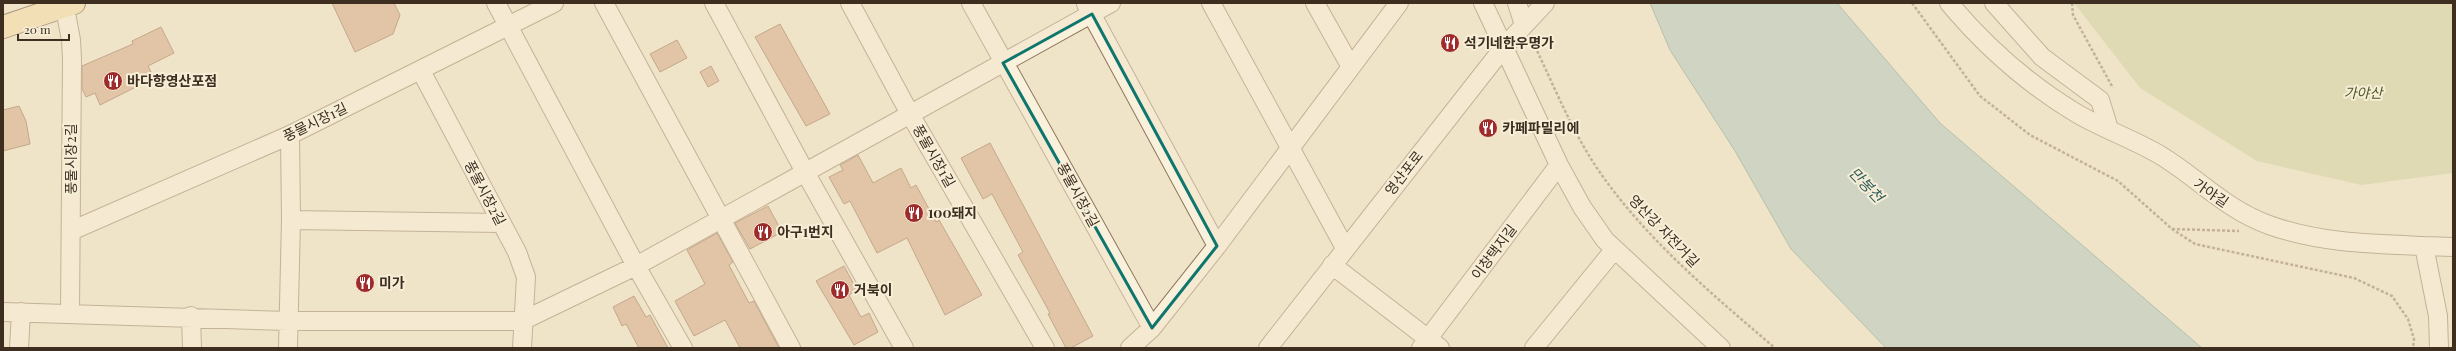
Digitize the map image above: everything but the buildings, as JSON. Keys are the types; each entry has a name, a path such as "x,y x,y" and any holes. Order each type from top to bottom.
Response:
{"main road":[{"path":"3,26 68,4"}],"street":[{"path":"496,3 636,266 683,348"},
{"name":"풍물시장1길","path":"71,231 290,135 421,71 507,25 554,3"},
{"path":"604,3 720,220 791,348"},
{"path":"714,3 805,172 904,348"},
{"name":"풍물시장1길","path":"850,3 910,114 1045,348"},
{"name":"풍물시장2길","path":"971,3 1003,63 1152,328"},
{"path":"3,312 191,316 288,321 522,321 636,266 720,220 1003,63 1089,8 1111,3"},
{"path":"1211,3 1345,248"},
{"path":"1315,3 1351,67"},
{"path":"1130,348 1152,328 1217,246 1399,3"},
{"path":"1483,3 1559,166 1582,207 1614,250 1721,348"},
{"path":"1517,3 1524,25"},
{"name":"영산포로","path":"1268,348 1345,248 1504,48 1544,3"},
{"name":"가야길","path":"1949,3 1973,31 2006,61 2077,114 2161,156 2209,192 2237,210 2268,224 2308,236 2355,243 2453,247"},
{"path":"1994,3 2042,57 2100,100 2109,129"},
{"name":"풍물시장2길","path":"68,4 72,59 70,313"},
{"path":"1089,8 1217,246"},
{"name":"풍물시장2길","path":"421,71 517,252 526,277 522,321 522,348"},
{"path":"288,348 291,220 290,135"},
{"name":"이창택지길","path":"1332,265 1430,345 1559,166"},
{"path":"291,220 502,223"},
{"path":"2424,246 2438,316 2439,348"},
{"path":"1534,348 1614,250"},
{"path":"20,347 21,312"},
{"path":"191,316 192,348"}],"path":[{"path":"1912,3 1980,96 2030,135 2118,182 2172,228 2195,244 2354,278 2392,296 2408,319 2414,339 2414,348"},
{"path":"2072,3 2073,16 2117,94"},
{"name":"영산강 자전거길","path":"1524,25 1577,133 1600,173 1630,212 1656,241 1723,304 1775,348"},
{"path":"2172,228 2237,231 2268,224"}],"highlighted area":[{"path":"1092,14 1217,246 1152,328 1003,63"}],"green space":[{"name":"가야산","path":"2074,3 2453,3 2453,173 2361,185 2257,161 2140,88"}],"water":[{"name":"만봉천","path":"1650,3 1837,3 1940,123 2202,348 1886,348 1791,249 1735,151 1670,50"}],"place":[{"name":"석기네한우명가","path":"1450,43"},
{"name":"바다향영산포점","path":"113,81"},
{"name":"카페파밀리에","path":"1488,128"},
{"name":"100돼지","path":"914,213"},
{"name":"아구1번지","path":"763,232"},
{"name":"미가","path":"365,283"},
{"name":"거북이","path":"840,290"}]}
